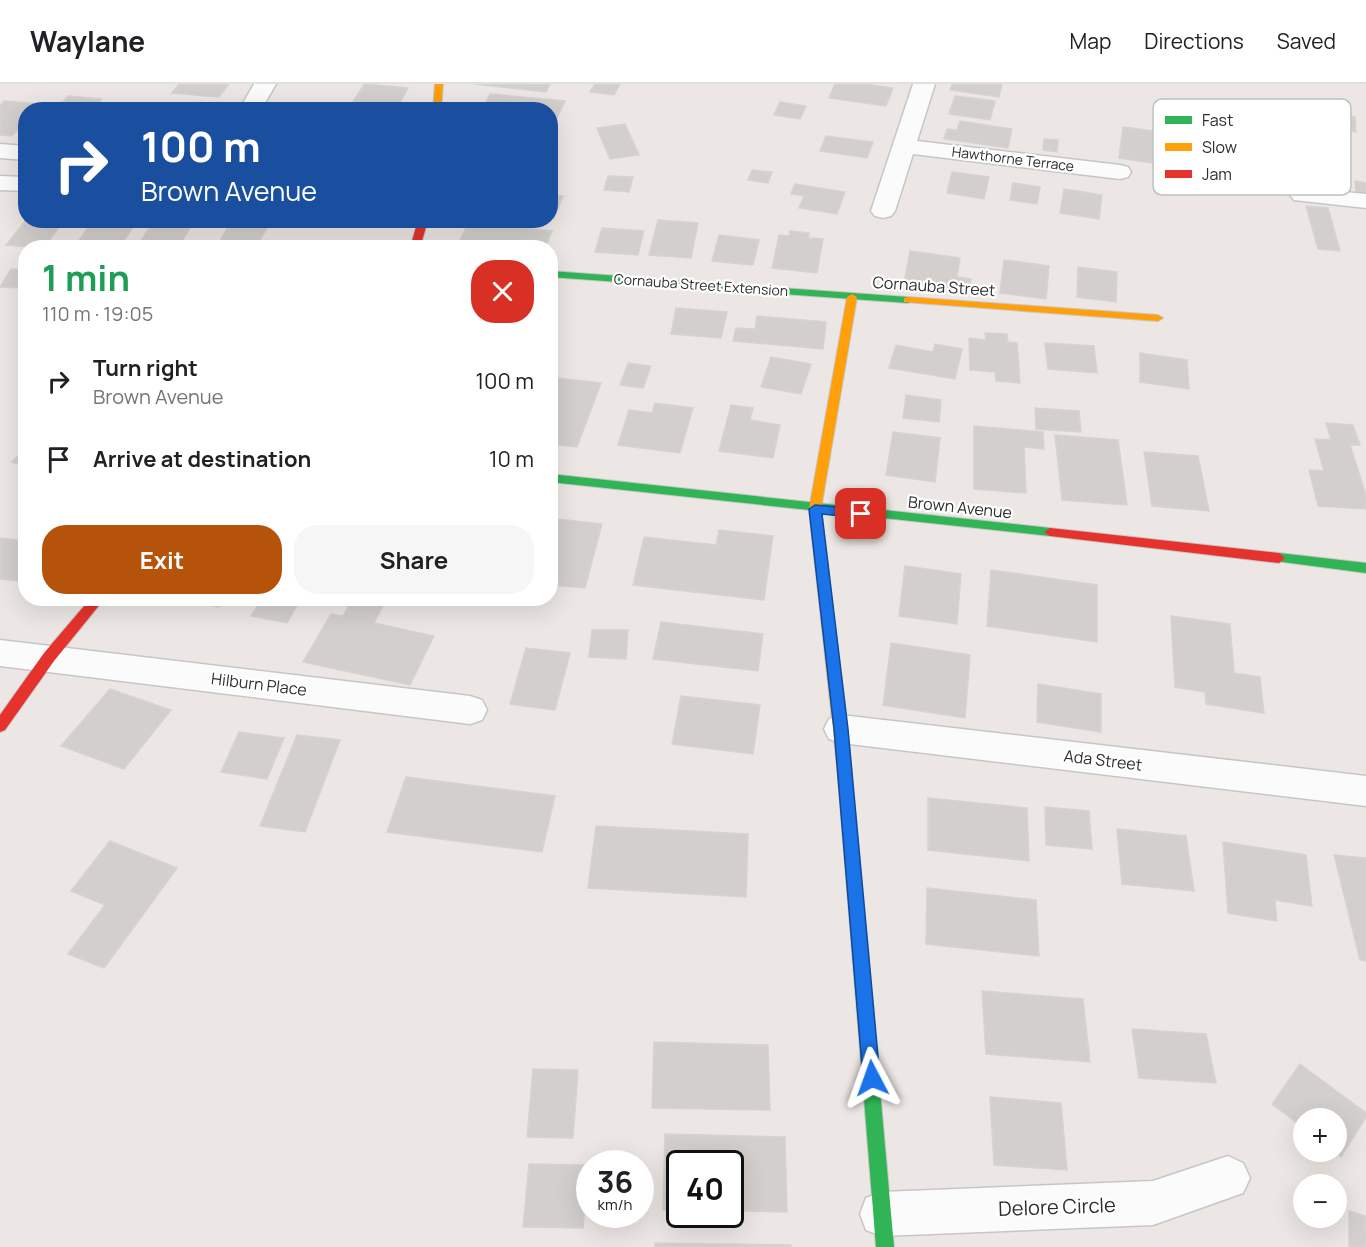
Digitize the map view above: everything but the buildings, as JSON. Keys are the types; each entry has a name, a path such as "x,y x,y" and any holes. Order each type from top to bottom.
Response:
{"street":[{"path":"254,102 265,84"},
{"path":"438,102 439,84"},
{"path":"883,211 906,146 924,84"},
{"name":"Hawthorne Terrace","path":"906,146 1120,172"},
{"path":"0,151 18,152"},
{"path":"0,183 18,184"},
{"path":"1302,195 1366,201"},
{"name":"Cornauba Street Extension","path":"558,275 852,297"},
{"name":"Cornauba Street","path":"884,1230 841,729 815,509 852,297 1158,318"},
{"name":"Brown Avenue","path":"558,479 815,509 1158,543 1366,568"},
{"path":"0,726 49,657 92,606"},
{"name":"Hilburn Place","path":"0,653 49,657 470,710"},
{"name":"Ada Street","path":"841,729 1366,791"},
{"name":"Delore Circle","path":"884,1230 1153,1203 1228,1178"}],"traffic: fast":[{"path":"558,275 908,300"},
{"path":"558,479 1050,532"},
{"path":"1279,558 1366,568"},
{"path":"844,765 885,1247"}],"traffic: slow":[{"path":"438,102 439,84"},
{"path":"844,765 815,509 852,297"},
{"path":"908,300 1158,318"}],"traffic: jam":[{"path":"417,240 421,228"},
{"path":"1050,532 1279,558"},
{"path":"0,726 49,657 92,606"}],"route":[{"path":"861,514 815,509 841,729 872,1078"}]}
